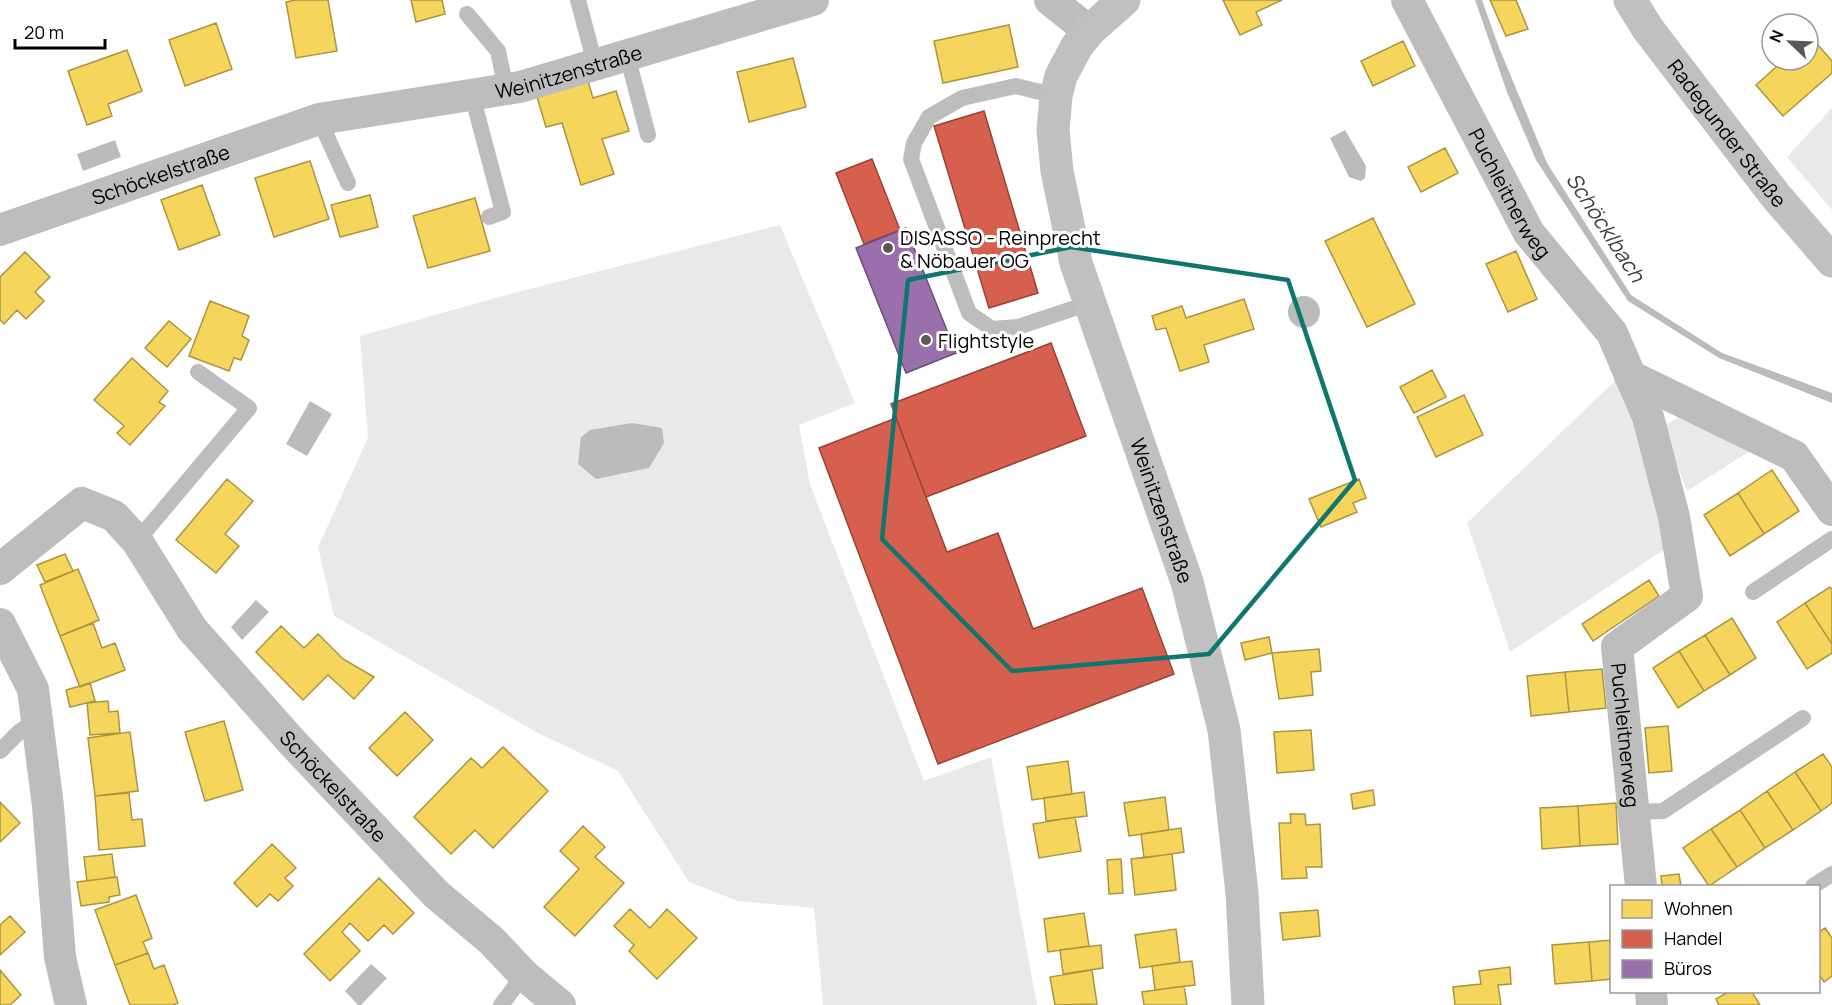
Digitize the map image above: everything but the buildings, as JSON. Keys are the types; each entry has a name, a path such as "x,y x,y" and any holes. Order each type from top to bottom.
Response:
{"main road":[{"name":"Weinitzenstraße","path":"1124,0 1089,31 1077,46 1061,76 1056,96 1053,130 1057,171 1076,263 1187,582 1224,730 1242,893 1248,1005"},
{"name":"Radegunder Straße","path":"1630,0 1648,29 1775,195 1832,261"}],"street":[{"name":"Weinitzenstraße","path":"319,119 520,87 813,0"},
{"path":"1050,0 1089,31"},
{"name":"Puchleitnerweg","path":"1407,0 1529,233 1612,333 1648,417 1672,506 1687,596 1617,647 1641,885"},
{"name":"Schöckelstraße","path":"0,230 319,119"},
{"path":"1630,376 1794,456 1832,510"},
{"name":"Schöckelstraße","path":"0,569 82,503 114,516 137,541 192,629 292,742 436,894 492,941 524,975 560,1005"},
{"path":"0,624 33,689 48,806 60,957 71,1005"}],"lane":[{"path":"578,0 595,64"},
{"path":"467,14 498,51 506,89"},
{"path":"627,55 648,135"},
{"path":"1056,96 1016,86 962,98 929,117 914,143 911,159 969,313 992,328 1018,327 1090,303"},
{"path":"472,94 503,212 489,217"},
{"path":"319,119 348,183"},
{"path":"137,541 249,408 198,372"},
{"path":"1753,592 1832,540"},
{"path":"1633,812 1663,811 1803,718"},
{"path":"0,751 19,732 37,720"},
{"path":"1815,885 1832,874"},
{"path":"501,1005 524,975"}],"highlighted area":[{"path":"1071,247 1288,280 1355,480 1209,654 1012,671 882,539 908,280"}],"shaded area":[{"name":"Schöcklbach","path":"1475,0 1482,0 1498,45 1547,163 1631,295 1722,353 1832,393 1832,403 1719,358 1628,301 1536,160 1507,92"},
{"path":"1832,108 1832,210 1787,157"},
{"path":"1345,130 1366,166 1365,178 1361,181 1349,177 1330,138"},
{"path":"115,140 121,157 83,171 77,154"},
{"path":"780,225 855,403 799,425 810,484 924,781 991,757 1037,1005 823,1005 814,908 738,901 689,882 618,771 538,733 334,616 318,547 368,438 360,336 510,294"},
{"path":"1304,296 1316,300 1320,312 1316,324 1304,328 1292,324 1288,312 1292,300"},
{"path":"1620,376 1668,547 1510,652 1467,523"},
{"path":"310,401 332,414 307,456 286,444"},
{"path":"1678,418 1753,449 1687,491 1662,426"},
{"path":"632,423 662,428 664,443 649,468 596,479 578,464 581,437 590,430"},
{"path":"256,600 269,612 242,640 231,627"},
{"path":"371,964 387,978 361,1005 358,1005 345,991"}],"place":[{"name":"DISASSO - Reinprecht & Nöbauer OG","path":"888,248"},
{"name":"Flightstyle","path":"926,340"}]}
